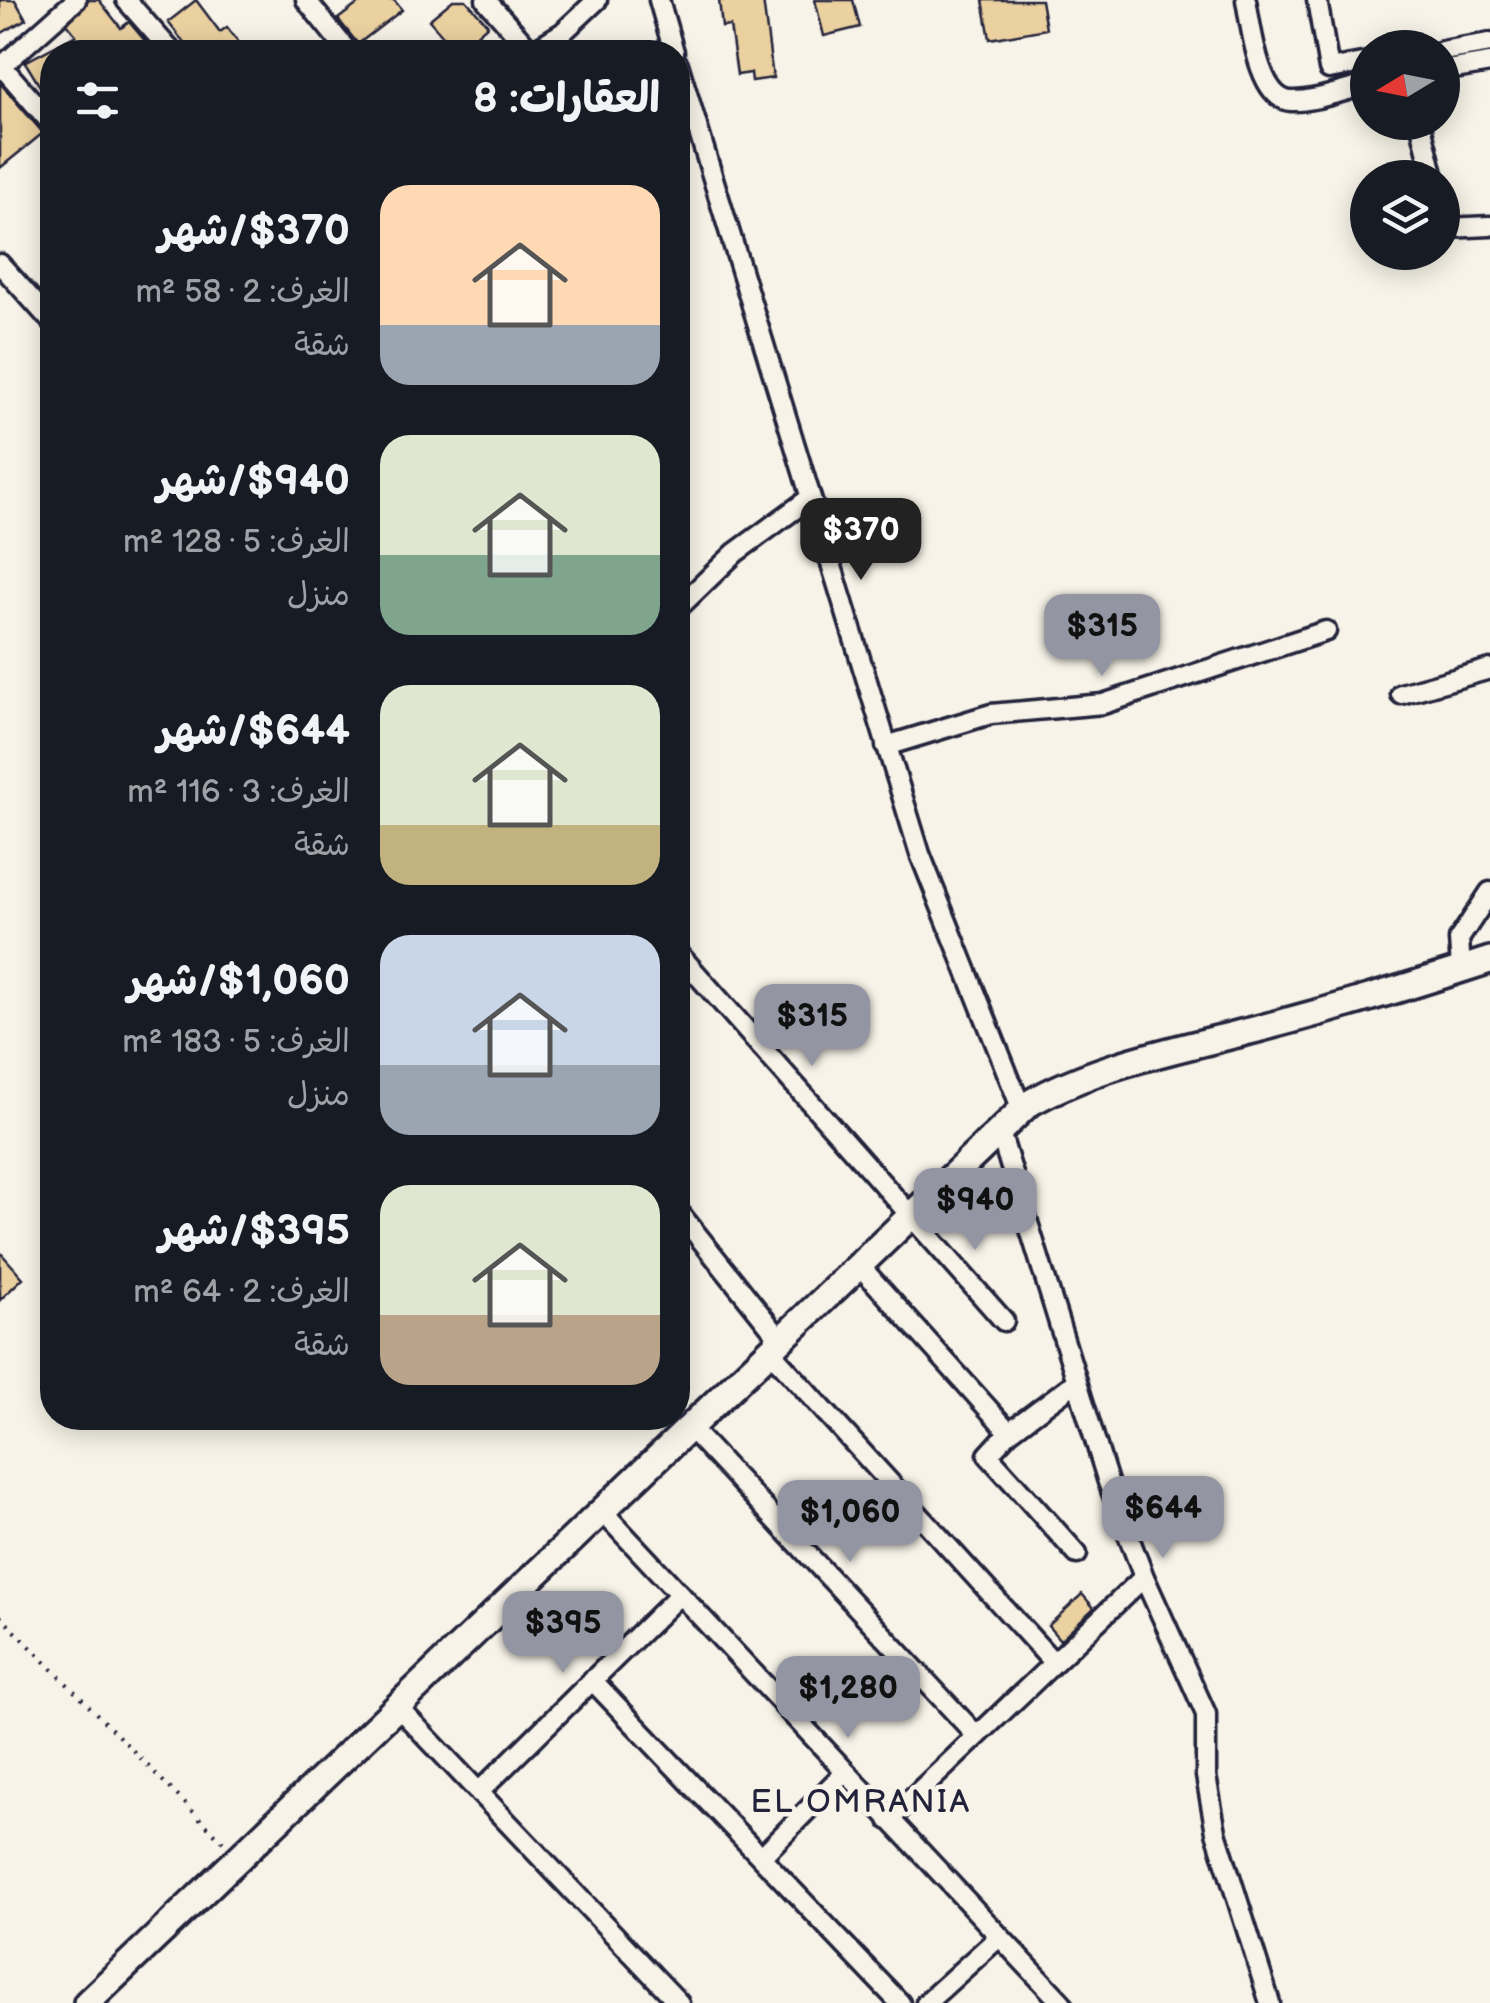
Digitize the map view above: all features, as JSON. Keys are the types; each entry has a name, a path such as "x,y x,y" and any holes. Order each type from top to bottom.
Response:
{"street":[{"path":"40,110 1,65 76,0"},
{"path":"126,0 161,40"},
{"path":"306,0 338,40"},
{"path":"486,0 521,40"},
{"path":"551,40 596,0"},
{"path":"660,0 671,40"},
{"path":"1246,0 1258,64 1274,94 1289,101 1350,89"},
{"path":"1317,0 1329,69 1350,65"},
{"path":"1460,47 1490,43"},
{"path":"1460,68 1490,63"},
{"path":"690,139 810,498 920,854 1022,1110"},
{"path":"1460,227 1490,226"},
{"path":"0,264 40,309"},
{"path":"690,596 735,553 810,498"},
{"path":"886,746 991,714 1103,704 1326,631"},
{"path":"1401,694 1490,669"},
{"path":"1461,970 1458,939 1490,892"},
{"path":"690,1426 1022,1110 1063,1084 1116,1066 1352,1005 1490,960"},
{"path":"690,967 1004,1321"},
{"path":"1000,1132 1077,1381 1144,1577 1206,1714 1206,1776 1216,1832 1270,2003"},
{"path":"690,1228 776,1346 1054,1663"},
{"path":"860,1266 1009,1432"},
{"path":"1077,1381 1009,1432 988,1455 1077,1554"},
{"path":"690,1428 977,1736"},
{"path":"88,2003 686,1430"},
{"path":"602,1511 1062,2003"},
{"path":"889,1820 1144,1577"},
{"path":"479,1792 680,1594"},
{"path":"592,1680 900,2003"},
{"path":"397,1706 678,2003"},
{"path":"761,1857 845,1772"},
{"path":"926,2003 999,1938"}],"path":[{"path":"0,1616 238,1858"}],"building":[{"path":"0,0 15,0 26,19 0,34"},
{"path":"88,0 99,0 121,28 129,22 144,40 67,40 76,35 67,24"},
{"path":"196,0 220,32 227,27 237,40 182,40 168,22"},
{"path":"363,0 394,0 402,10 363,40 355,40 338,19"},
{"path":"453,0 466,0 488,25 471,40 446,40 429,20"},
{"path":"719,0 763,0 773,78 752,81 751,73 737,75 730,26 722,27"},
{"path":"815,0 853,0 860,27 824,36"},
{"path":"983,0 1041,0 1046,29 990,39"},
{"path":"40,54 40,86 25,62"},
{"path":"0,83 40,130 40,135 0,168"},
{"path":"0,1252 23,1278 0,1300"},
{"path":"1082,1594 1094,1608 1060,1640 1048,1626"}],"district":[{"name":"EL OMRANIA","path":"861,1801"}]}
